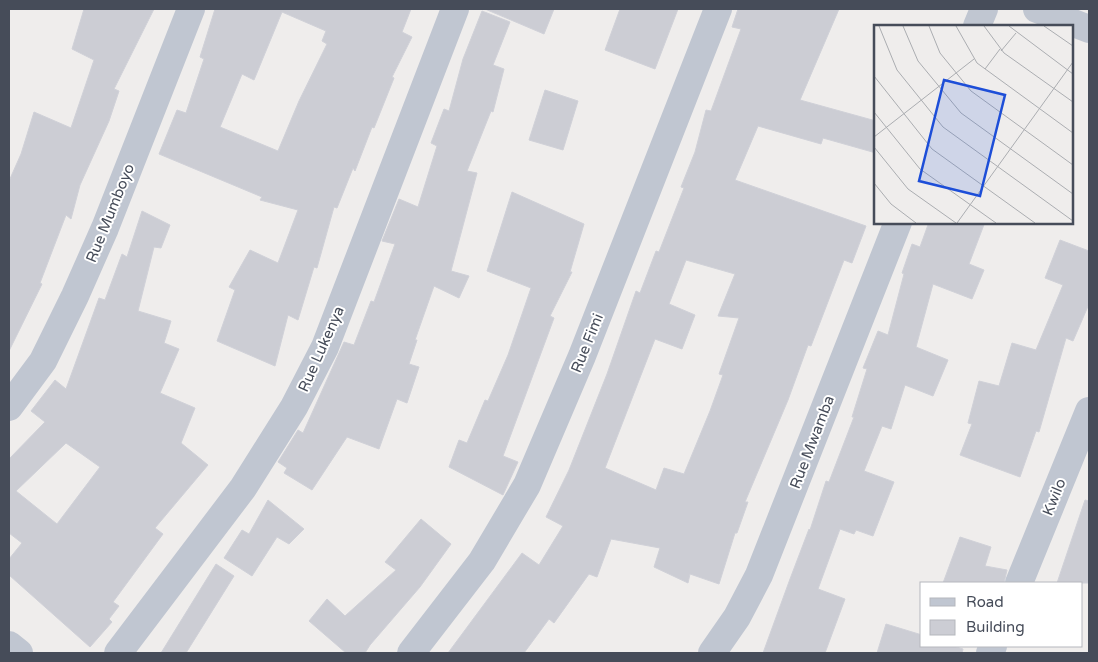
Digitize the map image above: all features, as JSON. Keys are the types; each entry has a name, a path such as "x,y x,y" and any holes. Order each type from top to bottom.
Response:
{"street":[{"name":"Rue Mumboyo","path":"9,407 43,361 75,296 105,228 191,9"},
{"name":"Rue Lukenya","path":"118,653 243,488 294,407 325,347 455,9"},
{"name":"Rue Fimi","path":"411,653 482,561 527,484 582,356 718,9"},
{"path":"977,25 984,9"},
{"path":"1037,9 1089,29"},
{"name":"Rue Mwamba","path":"712,653 737,617 759,576 897,224"},
{"name":"Kwilo","path":"1019,582 1089,411"},
{"path":"9,645 19,653"}],"building":[{"path":"84,9 154,9 114,89 119,91 109,121 80,185 71,219 66,215 40,283 42,284 9,351 9,181 21,154 34,112 71,128 94,60 72,49"},
{"path":"215,9 411,9 402,32 412,37 392,77 394,78 355,171 353,168 337,208 334,207 317,268 314,267 298,320 288,315 275,366 217,341 235,290 229,287 250,250 278,263 298,210 260,200 262,197 159,154 177,110 186,113 204,59 200,57","holes":["282,12 326,31 322,41 327,44 299,101 278,151 220,127 242,74 254,80"]},
{"path":"485,9 554,9 544,34"},
{"path":"620,9 678,9 655,69 605,50"},
{"path":"738,9 839,9 800,100 874,120 874,152 823,138 821,144 758,126 735,180 866,226 852,263 844,260 811,346 808,345 788,400 745,502 748,502 737,533 735,533 719,584 690,574 688,583 654,567 660,548 611,539 597,577 589,574 554,623 549,619 524,653 448,653 522,553 539,565 563,526 546,517 569,470 607,374 636,291 640,293 656,251 659,252 684,188 681,187 695,152 706,110 711,111 741,29 732,27","holes":["686,260 735,274 718,316 739,318 719,374 723,375 684,474 664,468 656,490 605,468 655,339 682,349 695,315 669,304"]},
{"path":"482,11 510,22 493,65 504,69 493,112 491,111 467,171 477,173 451,271 469,276 459,298 434,286 415,340 417,340 409,364 419,367 407,403 397,399 379,449 347,437 312,490 284,473 287,468 278,462 298,430 303,433 344,342 354,345 371,301 374,302 395,244 382,241 399,199 418,207 437,146 431,143 444,109 449,111 463,59"},
{"path":"545,90 578,101 563,150 529,140"},
{"path":"512,192 584,224 570,272 572,272 550,316 554,318 503,456 518,462 503,495 449,467 459,440 467,443 485,400 488,401 508,355 531,288 487,271"},
{"path":"142,211 170,225 161,248 154,247 138,311 171,321 164,343 179,349 160,393 195,408 181,443 208,465 155,528 163,534 113,602 119,606 109,619 112,622 90,647 9,575 9,559 22,543 9,533 9,459 45,422 31,411 55,380 66,389 99,298 105,300 122,254 127,257","holes":["66,443 100,467 57,524 16,491"]},
{"path":"928,224 984,224 969,264 984,270 972,299 933,284 916,347 948,360 933,396 905,385 891,429 882,426 864,471 894,482 873,536 856,530 854,534 840,529 818,589 845,599 825,653 763,653 810,530 826,481 829,482 854,417 852,417 867,369 863,368 878,331 888,335 904,274 902,273 912,244 920,247"},
{"path":"1060,240 1089,251 1089,304 1073,341 1066,338 1039,432 1036,431 1020,477 960,455 972,424 968,423 979,381 999,386 1012,343 1036,350 1063,285 1045,278"},
{"path":"268,500 304,529 289,544 277,537 252,576 224,558 242,530 249,534"},
{"path":"1085,500 1089,501 1089,583 1057,582"},
{"path":"421,519 451,544 420,587 365,653 346,653 309,621 327,599 345,616 396,570 385,562"},
{"path":"960,537 991,547 985,566 1007,570 1004,582 943,582"},
{"path":"216,564 234,576 186,653 161,653"},
{"path":"886,624 920,634 920,647 956,647 963,649 962,653 877,653"}]}
